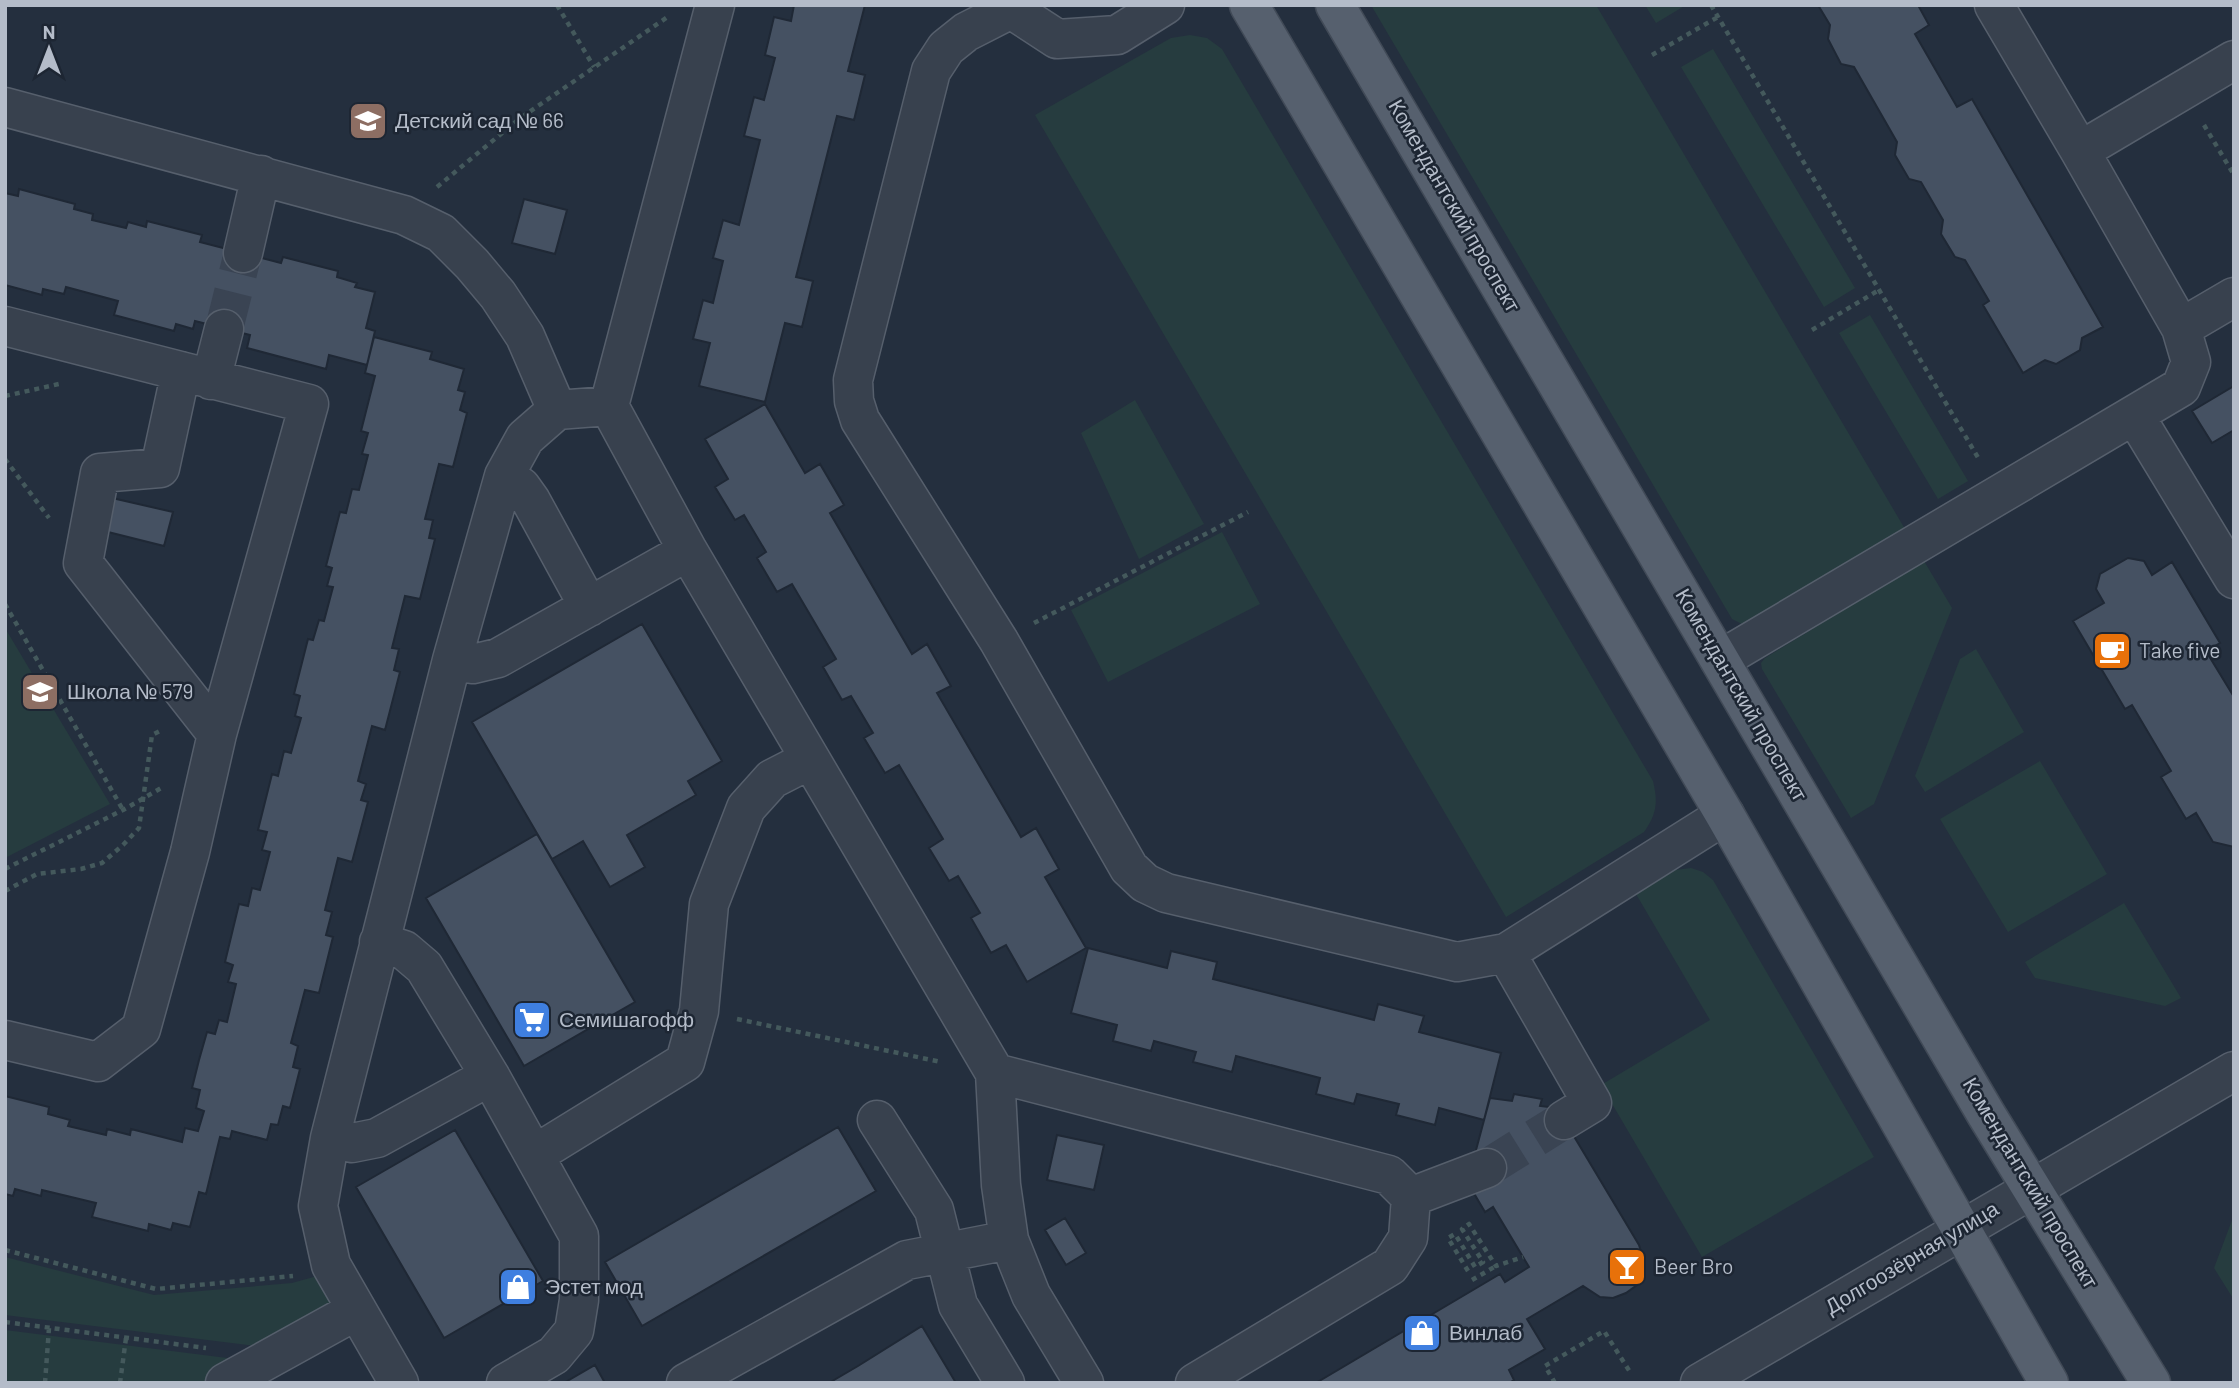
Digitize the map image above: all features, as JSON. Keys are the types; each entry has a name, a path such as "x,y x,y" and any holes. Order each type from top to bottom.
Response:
{"main road":[{"path":"1249,5 1725,815 2049,1383"},
{"name":"Комендантский проспект","path":"1335,5 1986,1114 2151,1383"}],"street":[{"path":"715,5 609,406 688,551 995,1073 1001,1185 1009,1241 1031,1295 1084,1383"},
{"path":"1166,5 1117,34 1057,39 1010,7 966,32 946,48 932,71 853,380 854,401 860,419 999,641 1129,868 1145,883 1167,893 1457,962 1506,953 1725,815"},
{"path":"1720,660 2181,387 2191,362 2181,328 1994,5"},
{"path":"2080,150 2234,60"},
{"path":"5,107 404,215 441,233 498,295 525,336 557,410"},
{"path":"243,253 261,175"},
{"path":"2181,328 2234,297"},
{"path":"5,326 309,404 213,748 190,852 141,1029 98,1062 5,1040"},
{"path":"213,748 176,682 83,564 100,473 160,468 196,376 224,329"},
{"path":"400,1383 331,1265 318,1206 330,1138 452,660 504,476 525,438 557,410 609,406"},
{"path":"2135,416 2228,557"},
{"path":"504,476 521,487 531,501 589,607"},
{"path":"452,660 473,664 498,659 688,551"},
{"path":"534,1155 685,1062 699,1011 709,904 746,808 772,779 809,760"},
{"path":"379,942 404,950 424,967 490,1076 579,1236 579,1300 574,1331 554,1355 506,1383"},
{"path":"1506,953 1592,1103 1564,1120"},
{"name":"Долгоозёрная улица","path":"1700,1383 2234,1071"},
{"path":"995,1073 1389,1175 1411,1197 1408,1238 1390,1266 1195,1383"},
{"path":"330,1138 352,1143 377,1138 490,1076"},
{"path":"877,1120 934,1210 958,1305 1005,1383"},
{"path":"1411,1197 1487,1168"},
{"path":"686,1383 907,1260 1009,1241"},
{"path":"225,1383 357,1310"}],"path":[{"path":"557,5 594,67"},
{"path":"1711,5 2001,495"},
{"path":"404,215 519,119 674,13"},
{"path":"1652,55 1718,17"},
{"path":"2183,90 2234,175"},
{"path":"1812,330 1879,290"},
{"path":"5,459 83,564"},
{"path":"999,641 1248,512"},
{"path":"5,604 123,810"},
{"path":"5,891 37,874 80,869 102,863 139,828 152,735 171,724 176,682"},
{"path":"5,869 123,810 213,748"},
{"path":"699,1011 995,1073"},
{"path":"1468,1271 1448,1238 1455,1234 1475,1267 1483,1262 1462,1229 1469,1224 1496,1266"},
{"path":"5,1250 156,1289 293,1276 331,1265"},
{"path":"1472,1280 1496,1266 1523,1256"},
{"path":"5,1322 274,1355"},
{"path":"44,1383 49,1328"},
{"path":"1555,1383 1545,1366 1604,1331 1630,1372"},
{"path":"120,1383 126,1338"}],"green space":[{"path":"1371,5 1596,5 1905,529 1744,625 1732,619"},
{"path":"1645,5 1686,5 1656,23"},
{"path":"1190,35 1207,38 1222,49 1653,781 1655,808 1644,832 1506,917 1035,115 1171,38"},
{"path":"1713,49 1855,288 1824,307 1681,67"},
{"path":"1870,315 1968,481 1938,499 1839,333"},
{"path":"1135,400 1204,524 1139,559 1081,433"},
{"path":"1222,532 1260,604 1108,682 1071,610"},
{"path":"1924,561 1952,608 1874,804 1851,818 1762,669 1761,663 1765,658"},
{"path":"5,628 110,804 5,858"},
{"path":"1976,649 2024,732 1925,792 1915,776 1960,659"},
{"path":"2040,761 2107,874 2008,932 1940,819"},
{"path":"1691,868 1703,872 1713,880 1874,1157 1702,1257 1601,1085 1710,1020 1636,894 1675,870"},
{"path":"2124,903 2181,998 2165,1006 2035,978 2025,962"},
{"path":"2234,1215 2234,1300 2214,1268"},
{"path":"5,1257 154,1295 292,1283 328,1273 347,1308 272,1348 5,1315"},
{"path":"5,1330 251,1361 211,1383 5,1383"}],"building":[{"path":"794,5 865,5 848,71 865,75 854,120 837,116 796,277 813,281 802,327 785,323 765,402 699,386 710,343 693,339 703,300 713,303 723,261 713,258 723,220 739,225 760,140 744,136 754,97 764,100 775,58 765,55 774,17 791,21"},
{"path":"1818,5 1918,5 1929,25 1915,34 1957,107 1972,99 2103,327 2082,338 2080,350 2056,364 2045,360 2023,373 1983,305 1989,301 1965,260 1955,257 1941,234 1943,220 1921,182 1909,179 1895,155 1897,142 1854,67 1841,64 1828,39 1830,25"},
{"path":"19,189 75,204 74,209 93,214 92,220 126,228 128,222 146,227 147,221 202,235 200,242 281,263 283,257 338,271 337,277 357,283 355,287 375,292 366,328 375,331 367,365 329,355 326,369 247,348 250,335 195,321 193,329 176,324 174,331 114,315 118,301 66,287 64,294 43,289 42,295 5,285 5,193 18,196"},
{"path":"524,199 567,210 555,254 512,243"},
{"path":"374,337 432,352 430,359 464,369 458,390 465,392 460,410 467,413 453,467 439,464 425,519 433,520 429,538 435,539 420,599 405,596 392,648 399,649 394,670 400,672 385,730 372,726 358,781 366,784 361,800 368,802 352,862 338,858 325,910 332,912 326,935 333,937 319,993 305,990 291,1043 298,1046 293,1067 300,1069 290,1108 283,1106 278,1125 271,1124 267,1140 232,1131 230,1139 220,1137 206,1194 199,1192 190,1227 173,1223 171,1230 149,1224 148,1231 92,1217 96,1203 42,1190 41,1196 15,1189 13,1196 5,1194 5,1096 49,1107 48,1114 70,1120 68,1126 106,1135 107,1129 130,1135 131,1129 182,1142 185,1128 198,1131 204,1111 196,1108 200,1090 192,1088 199,1060 207,1032 215,1034 219,1020 227,1022 236,984 228,982 233,965 225,962 239,904 248,906 252,888 260,890 270,852 262,850 267,832 258,830 272,774 278,776 284,751 291,753 301,718 295,716 300,696 294,694 308,639 313,640 319,620 324,621 333,587 327,586 332,568 326,566 340,512 346,513 352,489 359,490 368,455 362,454 368,433 361,431 375,376 365,373"},
{"path":"2234,386 2234,430 2212,443 2192,411"},
{"path":"765,404 805,473 820,464 844,505 830,513 912,654 927,644 951,686 937,693 1021,837 1036,828 1059,869 1045,877 1086,948 1027,982 1006,945 991,953 971,918 980,913 958,876 949,881 929,848 943,839 899,765 885,773 864,738 873,733 851,696 842,700 823,667 836,659 792,584 777,592 757,558 766,552 744,515 735,520 715,487 728,479 705,439"},
{"path":"112,498 173,512 164,546 104,531"},
{"path":"2128,558 2144,561 2152,575 2172,562 2220,643 2206,651 2234,697 2234,847 2213,842 2196,813 2186,819 2161,777 2171,771 2132,705 2125,709 2073,621 2104,603 2096,589 2100,574"},
{"path":"642,624 722,761 688,781 696,795 627,835 645,867 610,887 583,841 552,859 472,722"},
{"path":"537,834 635,1002 524,1066 426,898"},
{"path":"1088,948 1167,968 1171,951 1217,962 1213,979 1374,1020 1378,1004 1424,1016 1419,1032 1501,1053 1484,1120 1439,1108 1435,1125 1396,1115 1399,1104 1357,1094 1354,1104 1316,1094 1320,1078 1236,1056 1232,1072 1193,1062 1196,1052 1154,1041 1151,1051 1113,1041 1117,1025 1071,1013"},
{"path":"1514,1094 1542,1099 1540,1106 1557,1108 1639,1245 1643,1258 1637,1285 1613,1298 1600,1297 1583,1286 1527,1319 1545,1349 1509,1370 1514,1380 1509,1383 1316,1383 1500,1274 1505,1282 1529,1267 1493,1207 1485,1212 1472,1190 1487,1168 1476,1150 1490,1098 1512,1101"},
{"path":"838,1127 876,1191 642,1326 605,1262"},
{"path":"455,1130 543,1281 444,1338 356,1187"},
{"path":"1057,1135 1104,1145 1094,1190 1047,1180"},
{"path":"1065,1218 1086,1253 1066,1265 1045,1230"},
{"path":"922,1326 956,1383 829,1383 858,1366"},
{"path":"595,1365 605,1383 564,1383"}],"tunnel":[{"path":"224,329 243,253"},
{"path":"1487,1168 1564,1120"}],"place":[{"name":"Детский сад № 66","path":"368,121"},
{"name":"Take five","path":"2112,651"},
{"name":"Школа № 579","path":"40,692"},
{"name":"Семишагофф","path":"532,1020"},
{"name":"Beer Bro","path":"1627,1267"},
{"name":"Эстет мод","path":"518,1287"},
{"name":"Винлаб","path":"1422,1333"}]}
